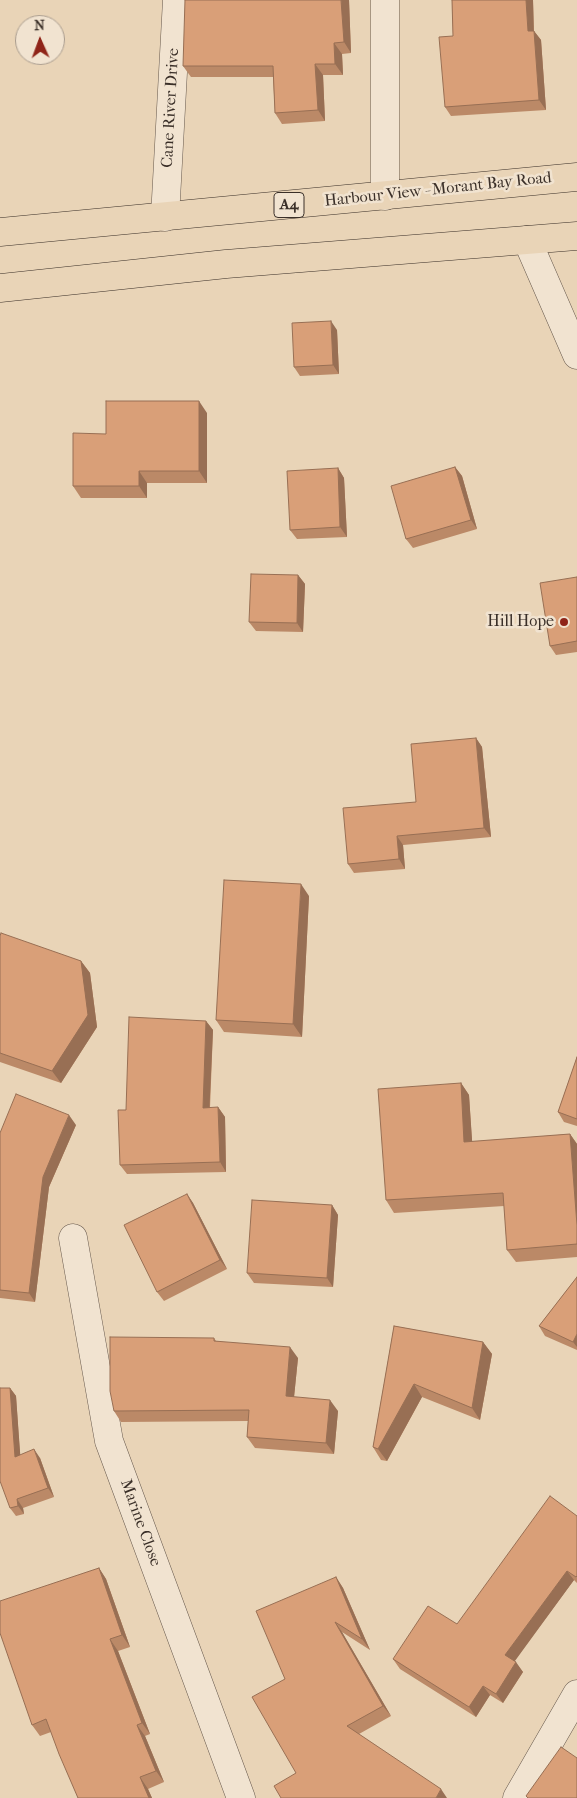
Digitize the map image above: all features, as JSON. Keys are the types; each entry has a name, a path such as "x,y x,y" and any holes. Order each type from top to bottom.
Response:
{"highway":[{"name":"Harbour View - Morant Bay Road","path":"0,232 577,176"},
{"path":"0,288 226,264 577,236"}],"street":[{"name":"Cane River Drive","path":"166,217 177,0"},
{"path":"385,0 385,196"},
{"path":"527,240 577,355"},
{"name":"Marine Close","path":"73,1238 110,1441 241,1798"},
{"path":"517,1798 577,1694"}],"building":[{"path":"185,0 341,0 344,42 334,43 335,64 315,64 318,110 275,113 273,66 183,66"},
{"path":"452,0 526,0 528,31 534,31 539,100 445,107 439,37 453,36"},
{"path":"331,321 333,365 294,367 292,323"},
{"path":"106,401 199,401 199,471 139,471 139,486 73,486 73,433 106,434"},
{"path":"455,467 471,520 406,539 391,486"},
{"path":"338,468 340,527 290,530 287,471"},
{"path":"251,574 298,575 297,623 249,622"},
{"name":"Hill Hope","path":"577,577 577,641 550,646 540,583"},
{"path":"476,738 484,828 397,836 399,859 348,864 343,808 416,802 411,744"},
{"path":"224,880 301,884 293,1024 216,1020"},
{"path":"1,933 81,961 88,1015 52,1071 0,1053"},
{"path":"129,1017 206,1021 203,1108 218,1107 220,1162 120,1165 118,1110 126,1110"},
{"path":"577,1057 577,1119 558,1112"},
{"path":"461,1083 464,1142 570,1134 577,1244 507,1250 503,1193 386,1200 378,1089"},
{"path":"16,1094 69,1115 43,1177 29,1293 0,1290 0,1133"},
{"path":"187,1194 220,1260 157,1292 124,1225"},
{"path":"252,1200 332,1205 327,1278 247,1273"},
{"path":"577,1277 577,1334 573,1342 539,1326"},
{"path":"394,1326 483,1342 472,1408 414,1384 378,1449 373,1447"},
{"path":"110,1337 214,1338 214,1341 290,1347 286,1396 330,1400 326,1443 247,1437 249,1410 114,1411 110,1391"},
{"path":"0,1388 10,1388 15,1457 34,1449 48,1488 17,1499 18,1506 10,1508 0,1481"},
{"path":"550,1496 577,1516 577,1576 567,1571 505,1655 516,1662 496,1694 483,1686 469,1707 393,1659 428,1606 457,1624"},
{"path":"99,1568 122,1635 110,1639 142,1723 137,1725 156,1771 140,1777 149,1798 78,1798 46,1719 32,1725 0,1633 0,1601"},
{"path":"336,1577 362,1639 335,1622 383,1706 347,1726 441,1789 436,1798 281,1798 274,1786 296,1773 252,1697 285,1679 256,1611"},
{"path":"561,1747 577,1758 577,1798 528,1798 526,1796"}],"place":[{"name":"Hill Hope","path":"564,622"}]}
